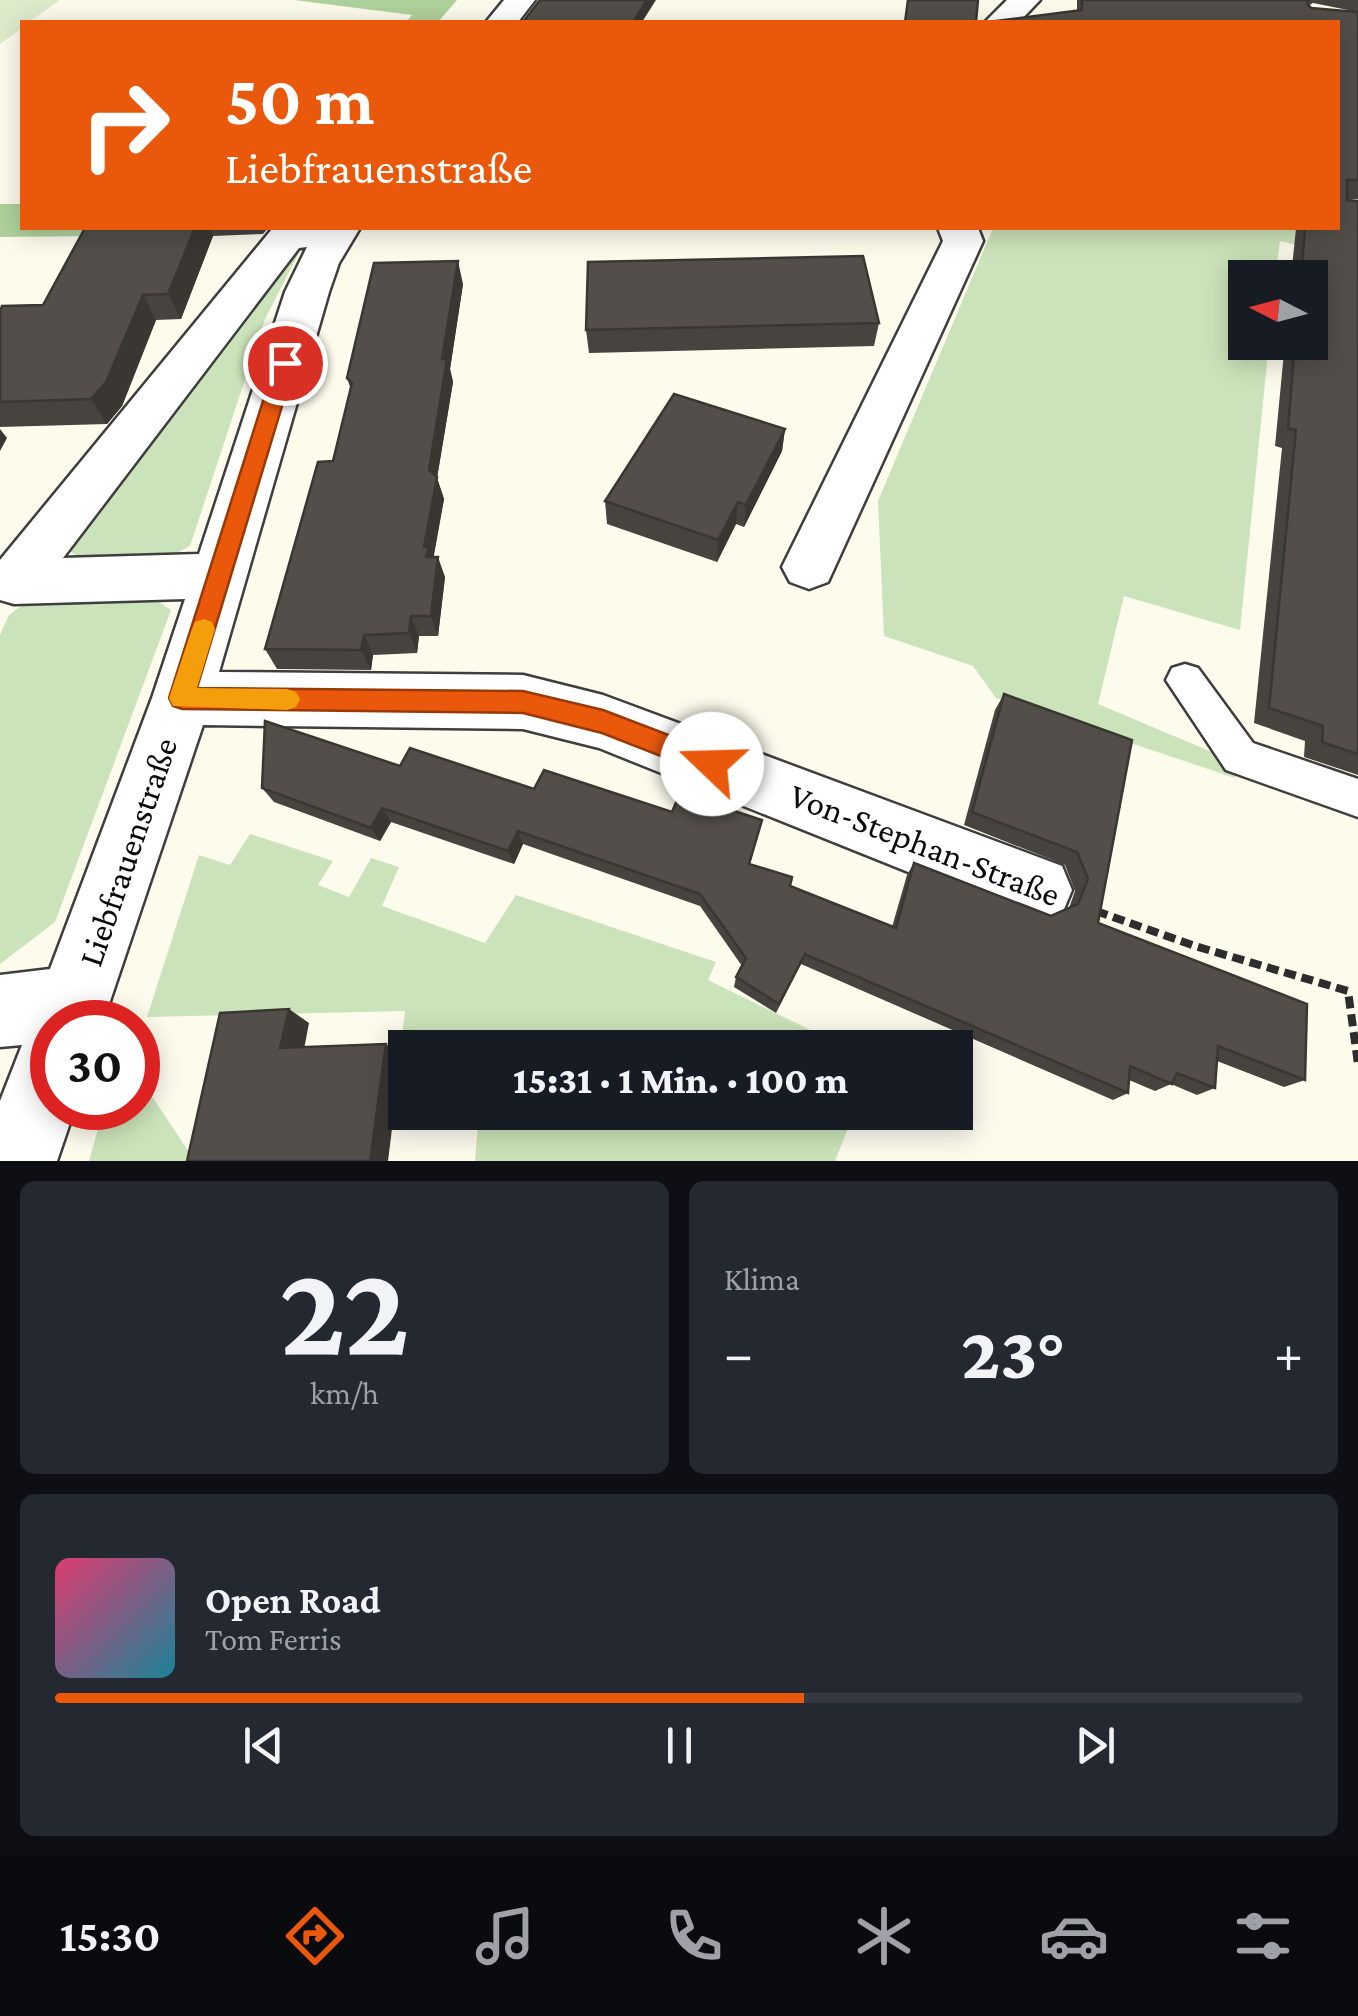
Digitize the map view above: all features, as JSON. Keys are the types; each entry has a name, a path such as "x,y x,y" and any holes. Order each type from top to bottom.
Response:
{"street":[{"path":"504,20 520,0"},
{"path":"1004,20 1025,0"},
{"path":"220,576 14,582 286,238 333,230"},
{"name":"Liebfrauenstraße","path":"75,1000 182,698 307,292 318,263 338,230"},
{"path":"809,567 963,240 959,230"},
{"name":"Von-Stephan-Straße","path":"182,698 523,702 603,722 1038,890"},
{"path":"0,1011 30,1019"},
{"name":"Liebfrauenstraße","path":"17,1161 30,1125"}],"lane":[{"path":"1185,680 1240,757 1358,798"}],"path":[{"name":"Von-Stephan-Straße","path":"1038,890 1195,946 1348,990 1358,1064"}],"green space":[{"path":"0,0 60,0 32,20 20,20 20,29 0,44"},
{"path":"294,0 457,0 440,20 408,20 412,15"},
{"path":"0,204 20,204 20,230 202,230 198,235 0,237"},
{"path":"992,230 1327,230 1332,253 1280,241 1277,260 1228,260 1228,360 1267,360 1240,630 1124,596 1098,704 1238,763 1235,778 996,698 973,666 884,636 878,501"},
{"path":"299,245 301,249 265,319 190,546 166,559 80,560 64,545"},
{"path":"156,600 171,610 55,922 0,964 0,635 9,615 25,603"},
{"path":"250,834 333,861 318,885 349,897 371,858 399,867 382,906 485,943 516,895 716,962 708,980 810,1030 403,1030 405,1011 160,1017 160,1000 152,1000 199,855 230,865"},
{"path":"160,1108 195,1161 89,1161 98,1130 160,1130"},
{"path":"478,1130 847,1130 835,1161 475,1161"}],"building":[{"path":"540,0 647,0 634,20 525,20"},
{"path":"908,0 978,0 976,20 905,20"},
{"path":"1082,0 1308,0 1311,8 1358,12 1358,180 1347,180 1347,200 1358,201 1358,754 1322,742 1323,726 1269,708 1296,430 1288,428 1294,360 1328,360 1328,260 1302,260 1305,230 1340,230 1340,20 1004,20 1082,10"},
{"path":"84,230 194,230 168,294 143,295 106,382 91,399 0,402 2,306 43,305"},
{"path":"863,256 879,323 586,330 588,262"},
{"path":"458,261 429,470 437,477 424,547 428,547 426,557 438,557 431,616 411,616 409,633 364,635 361,650 265,649 318,462 333,461 352,383 347,378 374,263"},
{"path":"674,394 785,429 746,505 738,502 718,540 605,501"},
{"path":"1004,694 1132,740 1098,923 1307,1004 1305,1080 1218,1046 1215,1088 1177,1073 1172,1084 1130,1066 1128,1093 805,954 779,1004 736,977 746,958 700,894 518,831 508,851 382,808 371,828 262,788 265,721 400,766 410,748 534,789 544,770 672,812 680,793 762,820 749,864 792,877 790,886 896,928 914,863 1051,916 1078,904 1088,879 1077,852 972,812"},
{"path":"289,1009 280,1048 386,1044 370,1161 187,1161 220,1013"}],"slow traffic":[{"path":"204,629 182,698 287,699"}],"route":[{"path":"285,363 182,698 523,702 603,722 712,764"}]}
